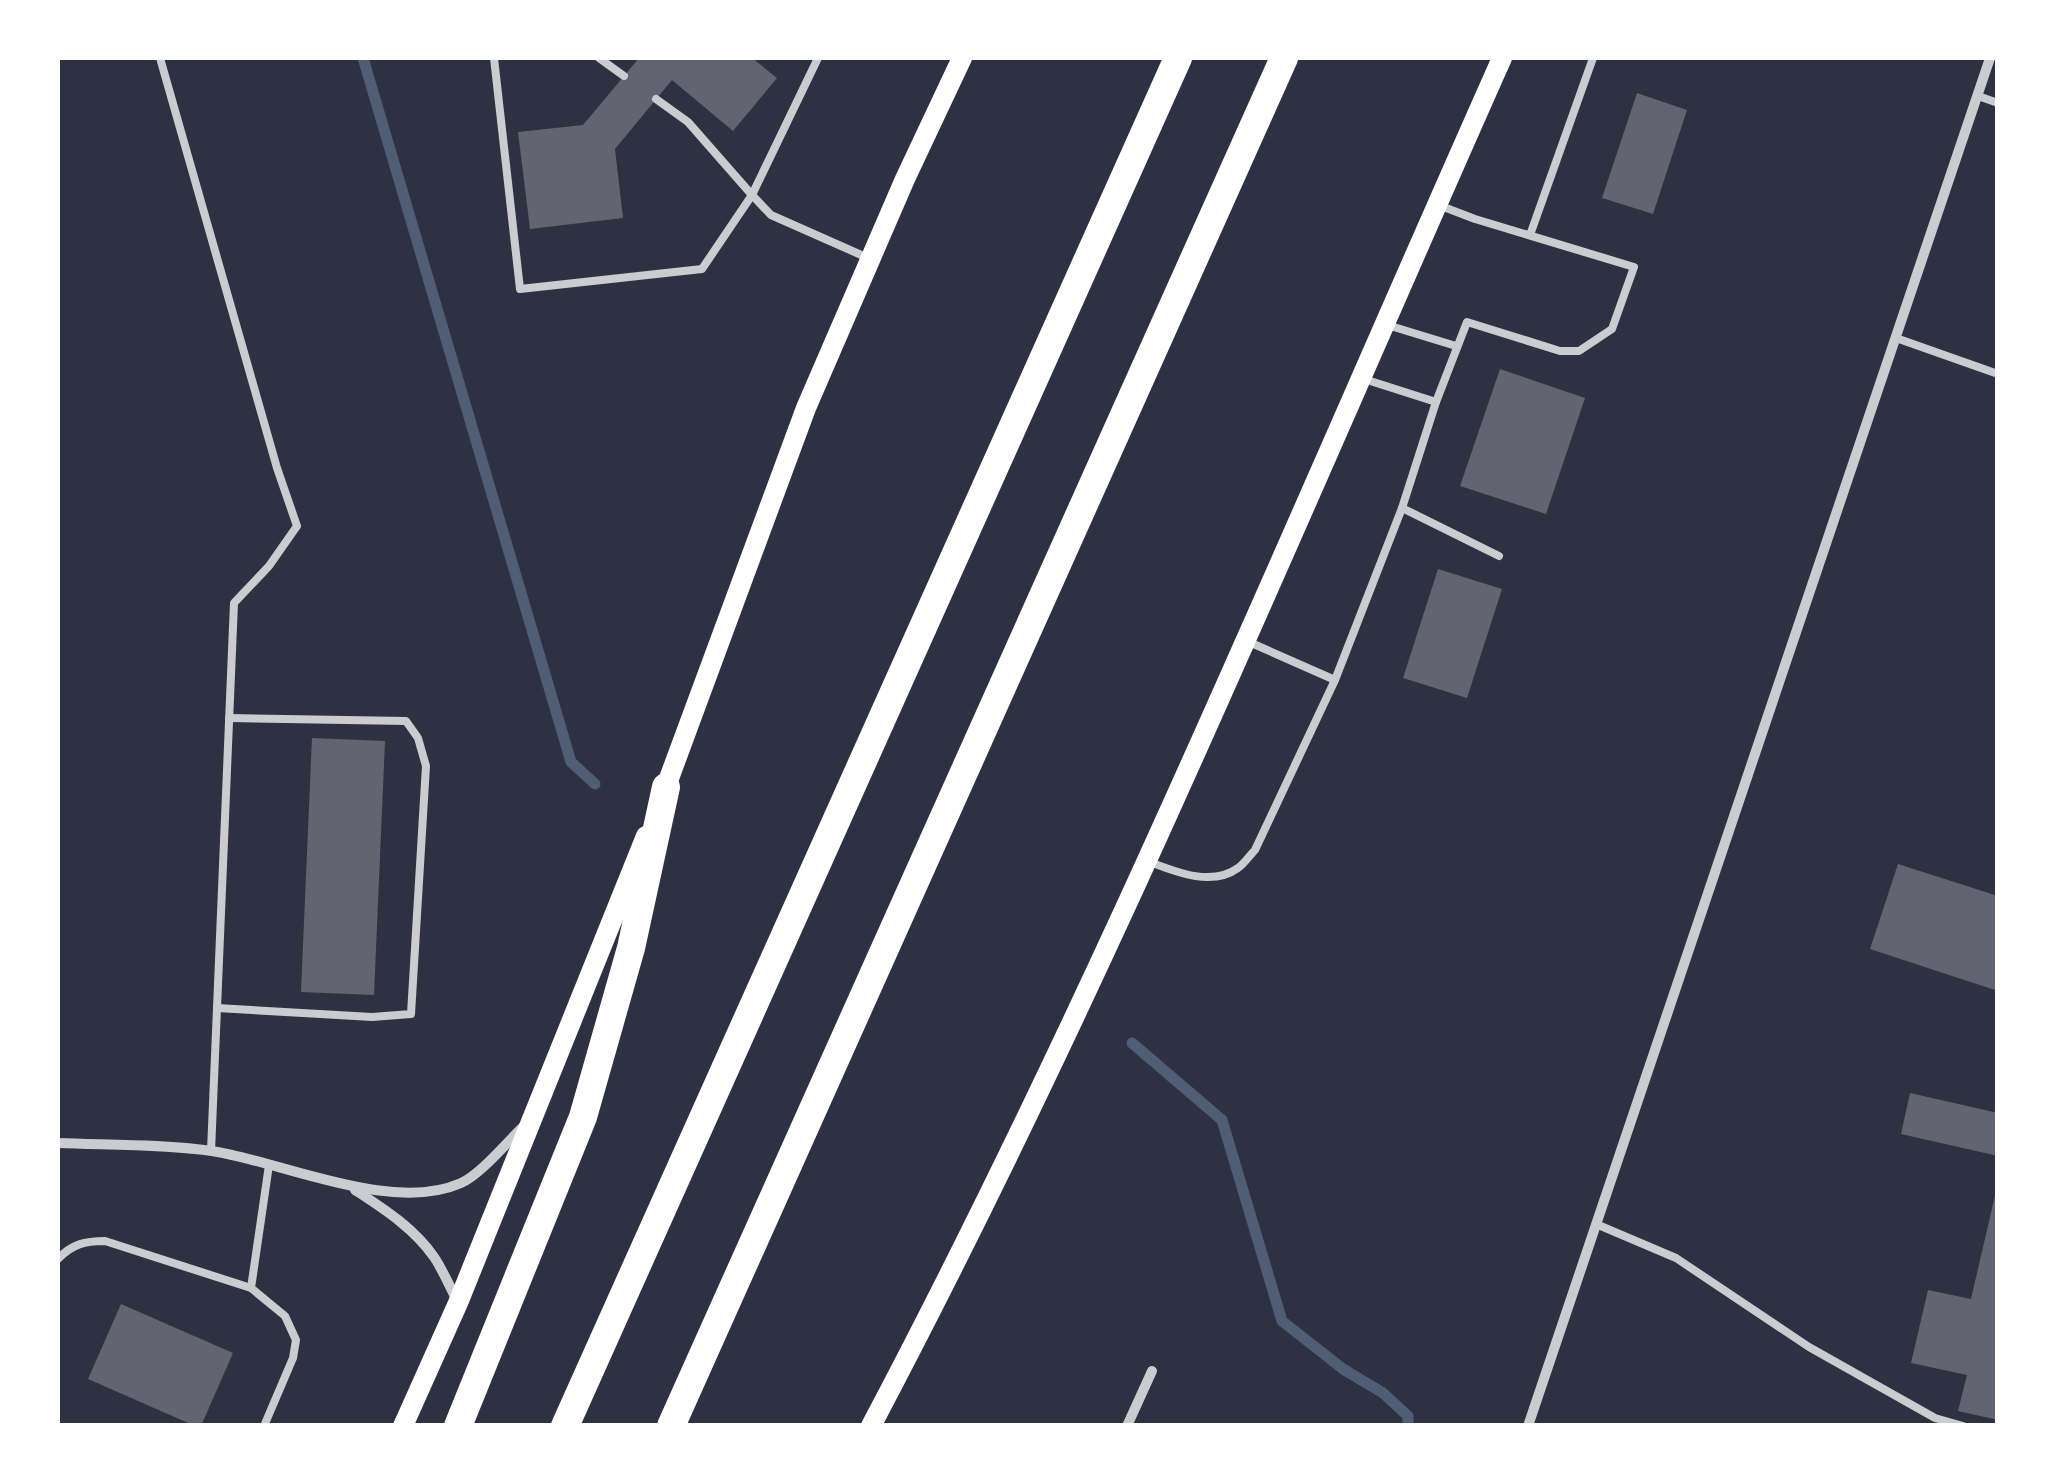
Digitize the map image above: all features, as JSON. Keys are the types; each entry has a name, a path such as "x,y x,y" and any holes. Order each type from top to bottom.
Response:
{"highway":[{"path":"565,1426 1178,58"},
{"path":"671,1426 1284,58"},
{"path":"458,1426 583,1117 631,948 666,787"}],"main road":[{"path":"403,1426 458,1304 666,787 806,408 962,58"},
{"path":"872,1426 999,1176 1146,861 1502,58"}],"street":[{"path":"1528,1426 1990,58"},
{"path":"58,1143 211,1151 350,1186 435,1191 463,1183 532,1118"},
{"path":"350,1186 410,1230 434,1258 458,1304"},
{"path":"1126,1426 1152,1371"}],"lane":[{"path":"160,58 297,526 269,566 234,603 211,1151"},
{"path":"494,58 520,289 702,269 752,195 818,58"},
{"path":"599,58 624,76"},
{"path":"1530,235 1593,58"},
{"path":"1978,96 1998,102"},
{"path":"656,99 688,122 771,215 870,259"},
{"path":"1146,861 1188,876 1211,877 1236,870 1254,850 1335,680 1468,322 1560,350 1579,351 1612,328 1634,267 1437,204"},
{"path":"1384,324 1456,346"},
{"path":"1896,338 1998,374"},
{"path":"1360,377 1436,402"},
{"path":"1402,508 1499,556"},
{"path":"1244,640 1335,680"},
{"path":"217,1008 372,1017 411,1014 426,766 418,738 406,721 230,718"},
{"path":"252,1288 269,1166"},
{"path":"1596,1224 1676,1258 1809,1347 1935,1418 1963,1426"},
{"path":"58,1259 68,1248 87,1241 105,1241 252,1288 285,1316 296,1340 293,1358 264,1426"}],"building":[{"path":"639,58 752,58 777,78 733,131 672,80 615,149 623,218 530,229 518,132 583,125"},
{"path":"1637,93 1687,110 1653,214 1602,198"},
{"path":"1500,369 1585,398 1546,514 1460,486"},
{"path":"1438,569 1502,589 1467,698 1403,678"},
{"path":"312,738 385,741 374,995 301,992"},
{"path":"1898,864 1998,896 1998,991 1870,949"},
{"path":"1910,1093 1998,1113 1998,1156 1901,1134"},
{"path":"1996,1191 1998,1420 1958,1411 1967,1375 1911,1363 1928,1290 1971,1299"},
{"path":"121,1304 233,1353 201,1426 88,1379"}],"waterway":[{"path":"363,58 571,762 595,784"},
{"path":"1132,1043 1222,1120 1282,1321 1343,1369 1383,1393 1408,1416 1408,1426"}]}
